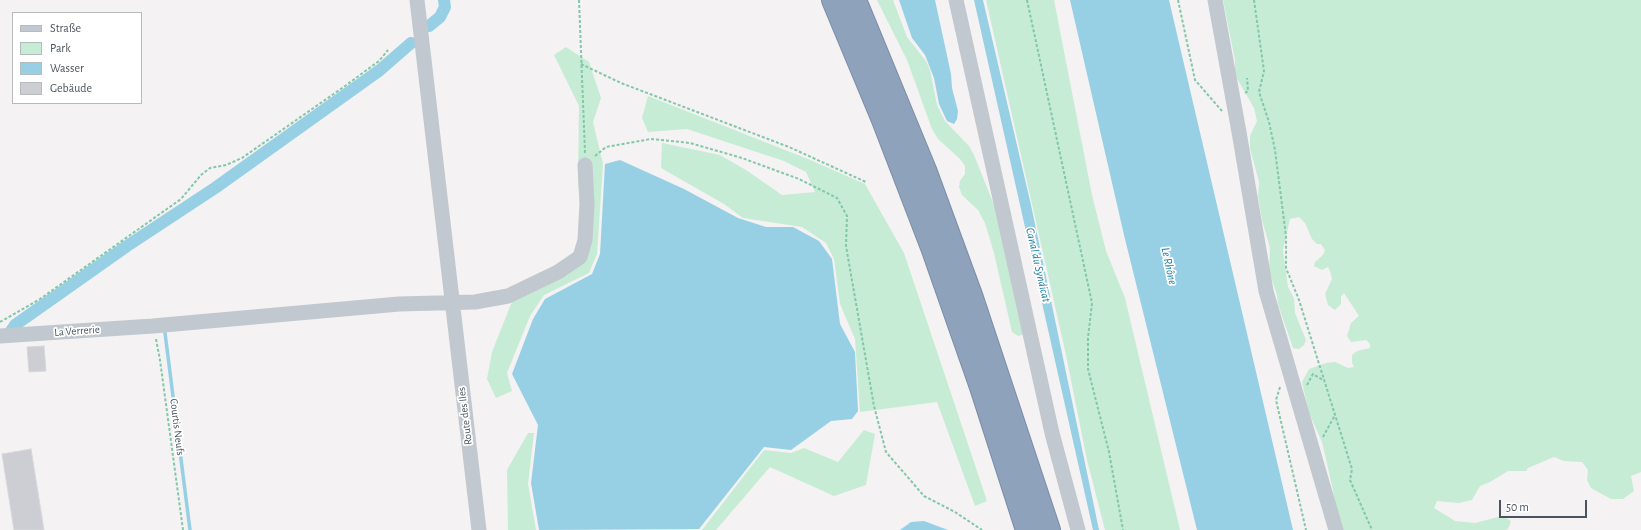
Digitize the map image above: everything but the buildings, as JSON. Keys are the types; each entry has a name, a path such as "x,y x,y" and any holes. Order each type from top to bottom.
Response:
{"highway":[{"path":"833,0 885,126 933,250 981,387 1027,530"},
{"path":"856,0 925,170 972,298 1049,530"}],"street":[{"name":"Route des Iles","path":"416,0 479,530"},
{"path":"956,0 1052,433 1078,530"},
{"path":"1215,0 1240,132 1266,291 1336,530"},
{"name":"La Verrerie","path":"0,336 153,326 399,304 474,302 508,296 558,272 580,257 585,240 587,212 585,164"}],"path":[{"path":"579,0 585,164"},
{"path":"1028,0 1092,303 1088,338 1088,369 1109,452 1123,530"},
{"path":"1178,0 1195,80 1240,132"},
{"path":"1254,0 1264,71 1259,92 1269,122 1275,150 1286,236 1286,268 1299,300 1352,469 1350,480 1372,530"},
{"path":"0,322 40,298 182,199 206,171 242,158 379,61 388,50"},
{"path":"581,64 621,83 789,147 866,182"},
{"path":"585,164 606,147 651,139 690,143 742,158 799,179 837,198 847,216 846,246 874,406 886,452 924,496 955,512 982,530"},
{"name":"Courtis Neufs","path":"153,326 160,360 183,530"},
{"path":"1299,400 1313,374 1324,380"},
{"path":"1280,386 1276,400 1306,530"},
{"path":"1310,438 1324,436 1335,415"}],"green space":[{"path":"877,0 893,0 907,37 926,61 930,70 937,105 945,121 969,146 974,155 998,215 1025,332 1022,335 1018,336 1012,332 994,253 985,223 978,210 962,195 959,187 960,181 965,174 965,166 960,159 938,139 932,129 907,60"},
{"path":"986,0 1054,0 1092,195 1106,251 1125,298 1180,530 1105,530 1087,460 1066,355"},
{"path":"1223,0 1641,0 1641,472 1631,476 1634,491 1623,499 1611,499 1591,488 1587,480 1588,470 1582,462 1564,461 1554,457 1528,468 1526,471 1508,471 1480,486 1472,500 1459,503 1437,501 1434,508 1455,521 1475,523 1502,516 1511,521 1508,529 1339,530 1333,490 1322,442 1309,413 1302,382 1309,369 1326,363 1335,362 1348,368 1354,367 1352,363 1352,355 1357,351 1370,348 1370,344 1366,340 1351,342 1347,336 1351,323 1359,316 1344,293 1341,297 1341,304 1335,310 1328,305 1325,294 1332,279 1330,271 1328,267 1322,270 1314,266 1315,262 1323,255 1325,250 1321,244 1317,244 1312,239 1305,223 1299,217 1290,219 1283,250 1288,287 1294,298 1295,313 1306,340 1304,345 1299,349 1293,348 1278,304 1277,295 1269,271 1270,248 1262,220 1258,196 1259,182 1250,148 1250,136 1257,121 1254,108 1235,75 1235,60"},
{"path":"566,47 589,62 601,98 593,122 603,164 597,254 589,273 544,295 530,316 507,373 512,391 496,398 487,379 492,352 513,299 584,257 578,178 579,106 554,55"},
{"path":"648,96 808,159 865,184 904,253 987,501 975,506 937,402 860,412 855,339 840,304 834,259 826,243 802,227 743,218 724,204 661,168 662,143 720,155 746,170 782,195 815,192 806,172 784,161 687,129 648,132 642,118"},
{"path":"864,430 875,434 866,485 834,496 770,467 716,530 702,530 764,450 791,453 804,448 838,462"},
{"path":"528,433 534,433 528,484 536,530 508,530 507,470"}],"water":[{"path":"899,0 935,0 951,74 952,88 958,111 957,119 954,124 947,121 939,104 934,78 925,55 912,38"},
{"name":"Canal du Syndicat","path":"974,0 983,0 1031,205 1099,530 1093,530"},
{"name":"Le Rhône","path":"1070,0 1169,0 1293,530 1197,530 1124,235"},
{"path":"620,160 684,189 738,218 766,227 793,227 819,241 832,259 840,324 855,352 858,411 852,419 831,421 791,450 764,447 699,529 539,530 531,483 538,425 512,374 533,319 545,299 592,274 600,254 605,164"},
{"path":"924,521 948,530 900,530 911,522"}],"waterway":[{"path":"429,26 440,17 445,7 444,0"},
{"path":"11,331 15,325 127,246 215,188 380,70 411,43"},
{"path":"165,333 190,530"}]}
